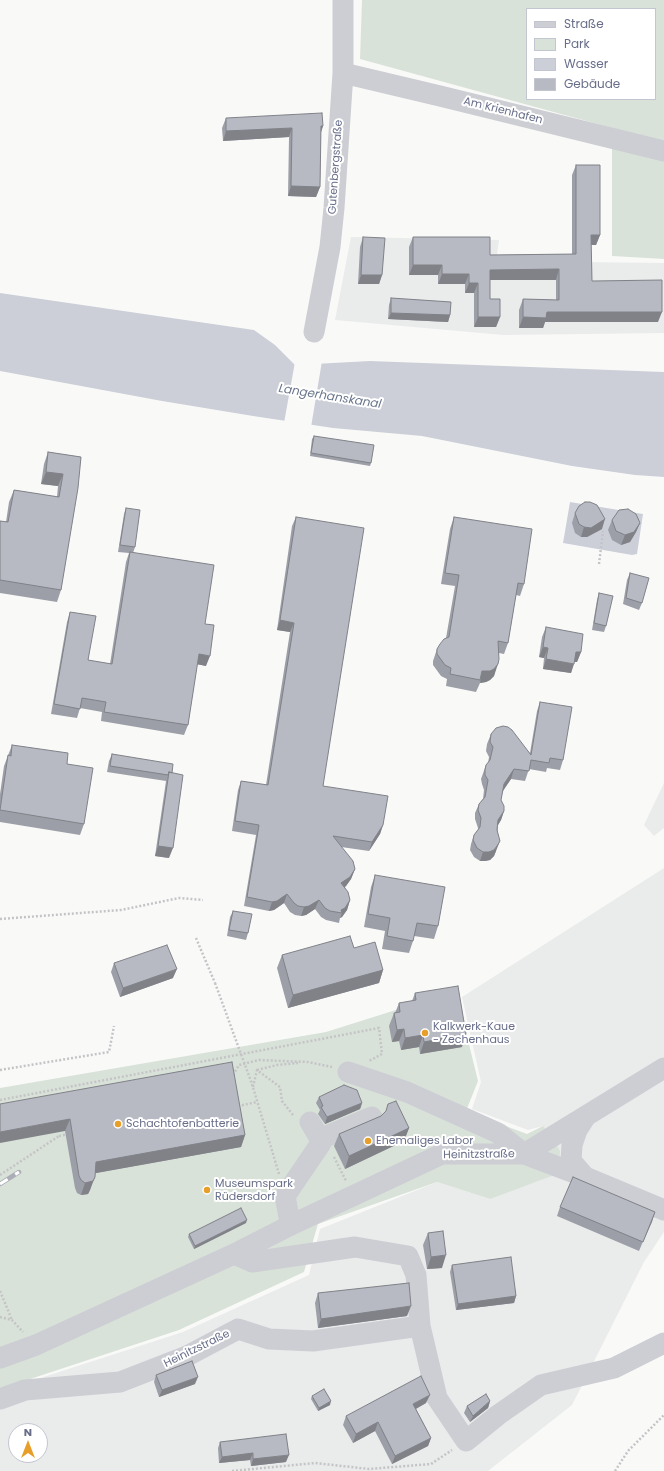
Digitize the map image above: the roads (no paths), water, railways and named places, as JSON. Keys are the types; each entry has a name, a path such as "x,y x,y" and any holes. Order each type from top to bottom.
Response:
{"street":[{"name":"Gutenbergstraße","path":"314,332 331,239 334,208 342,73 343,0"},
{"name":"Am Krienhafen","path":"342,73 664,151"},
{"path":"348,1072 407,1092 498,1133 524,1154 664,1068"},
{"path":"585,1176 571,1161 572,1145 577,1130 586,1116"},
{"path":"293,1224 289,1217 285,1196 317,1135 372,1117"},
{"name":"Heinitzstraße","path":"0,1358 36,1345 234,1254 293,1224 442,1154 524,1154 585,1176 664,1210"},
{"path":"234,1254 252,1262 355,1247 408,1256 416,1275 420,1326 437,1398 466,1441 498,1415 541,1385 614,1368 664,1343"},
{"name":"Heinitzstraße","path":"0,1399 25,1390 120,1382 187,1356 238,1329 269,1340 313,1341 420,1326"}],"water":[{"name":"Langerhanskanal","path":"0,293 254,330 275,345 295,365 370,361 664,372 664,477 635,475 572,466 422,436 333,428 253,416 0,371"},
{"path":"570,502 643,514 637,554 632,555 563,543"}],"railway":[{"path":"0,1184 19,1172"}],"place":[{"name":"Kalkwerk-Kaue - Zechenhaus","path":"425,1033"},
{"name":"Schachtofenbatterie","path":"118,1124"},
{"name":"Ehemaliges Labor","path":"368,1141"},
{"name":"Museumspark Rüdersdorf","path":"207,1190"}]}
